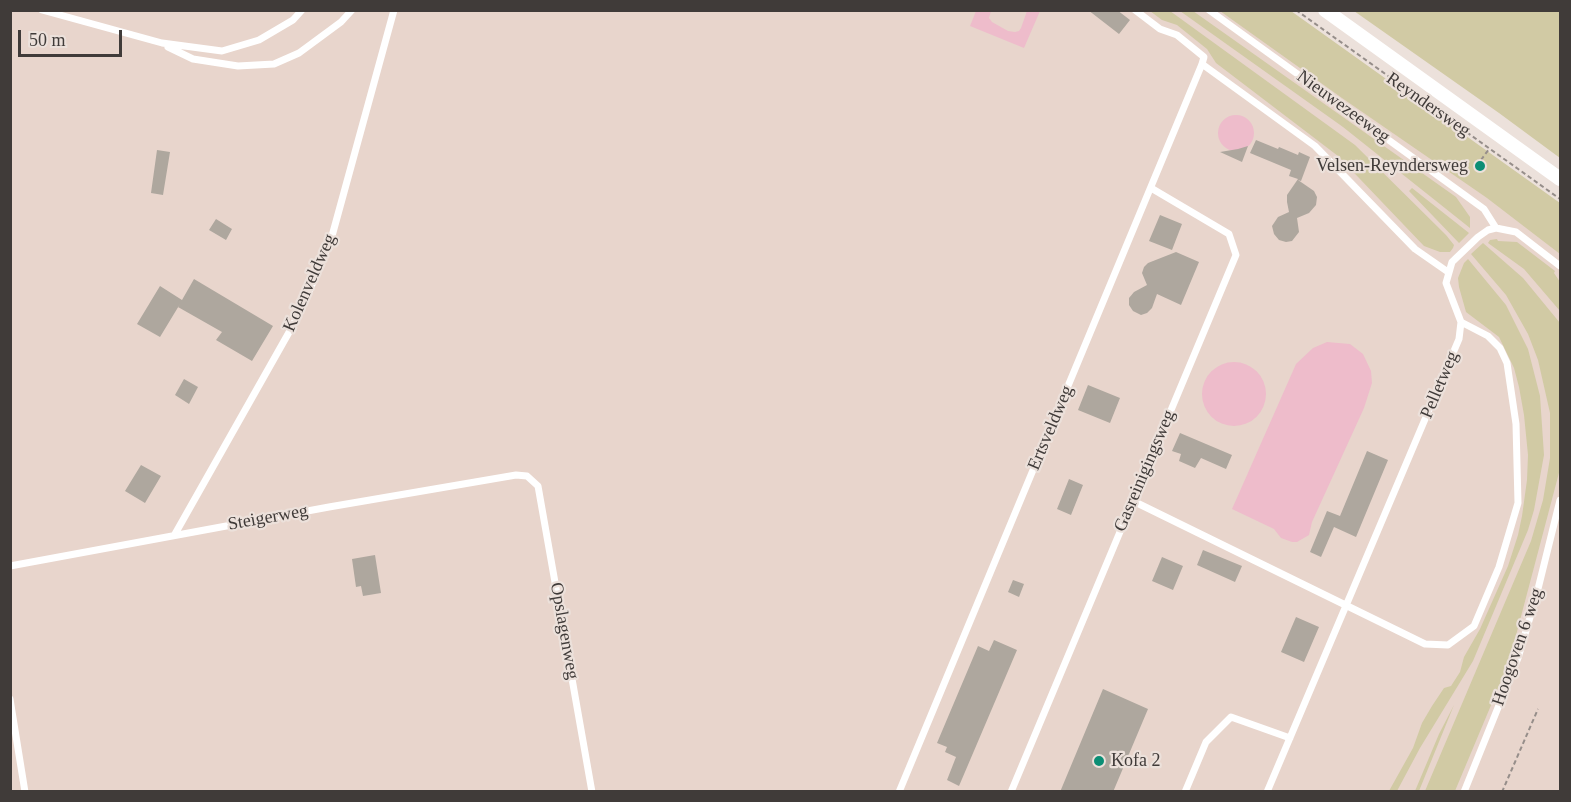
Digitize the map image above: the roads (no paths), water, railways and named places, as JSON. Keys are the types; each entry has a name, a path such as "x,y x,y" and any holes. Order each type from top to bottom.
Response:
{"street":[{"name":"Reyndersweg","path":"1325,10 1560,179"}],"lane":[{"path":"42,10 162,44 222,51 259,40 294,20 302,10"},
{"path":"162,44 193,59 238,66 274,64 299,53 341,22 352,10"},
{"name":"Kolenveldweg","path":"175,534 292,327 321,264 332,236 394,10"},
{"path":"1135,10 1160,28 1177,36 1204,57 1202,64 1315,146 1415,249 1448,272"},
{"name":"Nieuwezeeweg","path":"1209,10 1484,209 1496,228"},
{"name":"Ertsveldweg","path":"899,792 1202,64"},
{"name":"Gasreinigingsweg","path":"1011,792 1236,255 1229,234 1151,188"},
{"path":"1133,501 1425,644 1448,645 1474,626 1499,567 1518,503 1516,424 1507,363 1500,348 1488,336 1461,322 1446,283 1448,272 1452,262 1463,250 1488,230 1496,228 1516,232 1560,266"},
{"name":"Pelletweg","path":"1267,792 1452,356 1459,339 1461,322"},
{"name":"Steigerweg","path":"10,566 175,534 516,475 526,476"},
{"name":"Opslagenweg","path":"526,476 538,486 592,792"},
{"name":"Hoogoven 6 weg","path":"1464,792 1518,658 1560,500"},
{"path":"10,699 25,792"},
{"path":"1185,792 1206,742 1231,717 1290,738"}],"place":[{"name":"Velsen-Reyndersweg","path":"1480,166"},
{"name":"Kofa 2","path":"1099,761"}]}
